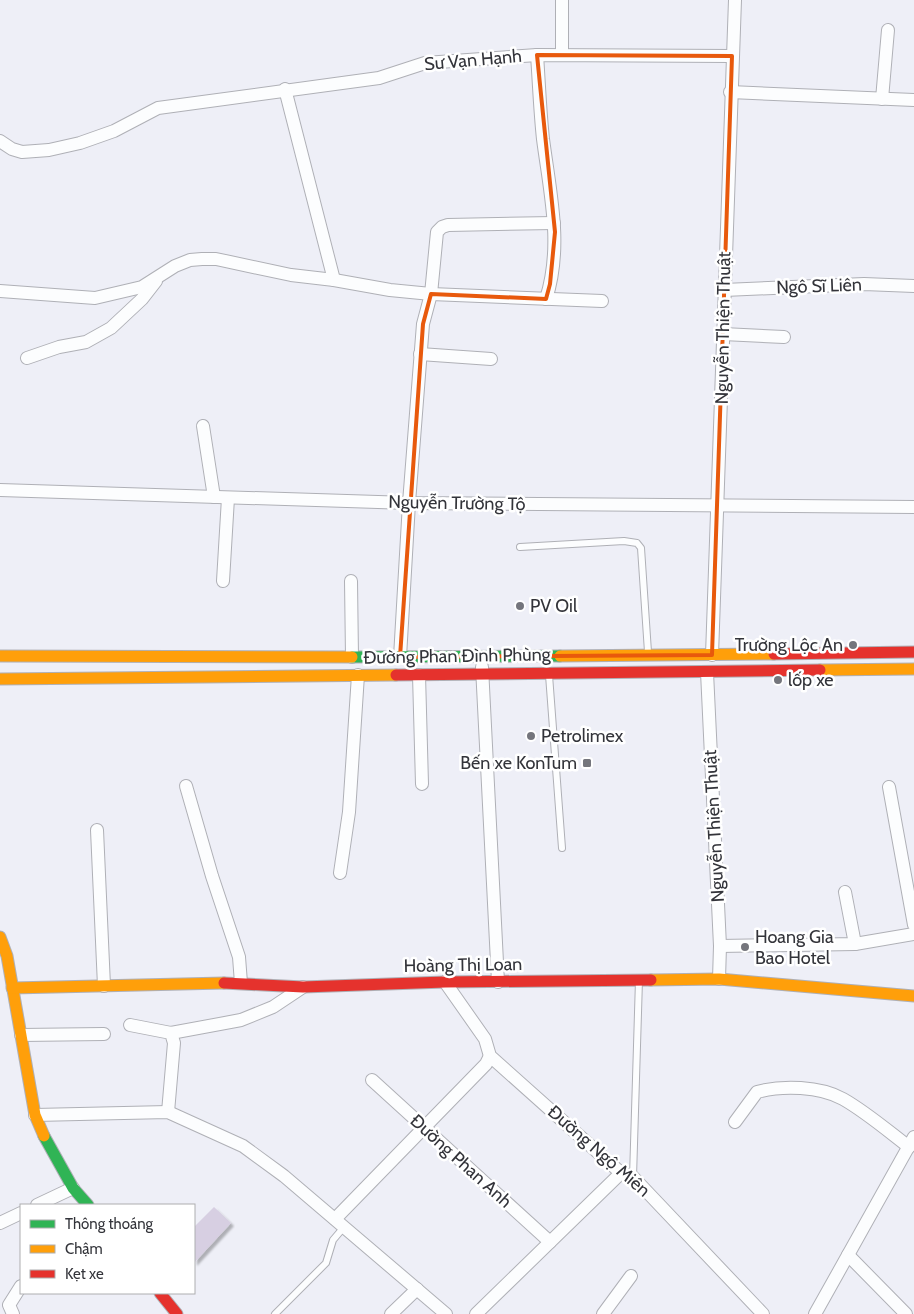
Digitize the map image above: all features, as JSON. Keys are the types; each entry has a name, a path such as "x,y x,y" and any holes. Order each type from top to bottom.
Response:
{"main road":[{"name":"Đường Phan Đình Phùng","path":"0,656 482,657 914,652"},
{"name":"Đường Phan Đình Phùng","path":"0,679 914,669"},
{"path":"0,937 7,956 35,1115 49,1148 73,1188 87,1204"},
{"name":"Hoàng Thị Loan","path":"12,988 241,983 303,987 444,982 718,980 914,996"},
{"path":"161,1294 178,1314"}],"street":[{"path":"562,0 562,55"},
{"name":"Nguyễn Thiện Thuật","path":"712,655 719,505 730,92 735,0"},
{"path":"882,98 888,30"},
{"path":"537,55 541,114 554,223 553,265 546,298"},
{"name":"Sư Vạn Hạnh","path":"0,141 12,149 22,152 65,147 114,131 158,108 285,89 379,78 425,62 537,55 732,56"},
{"path":"285,89 334,280"},
{"path":"730,92 914,100"},
{"path":"400,657 420,354 423,324 431,294 435,238 442,227 554,223"},
{"path":"0,291 95,298 142,287 156,280 175,266 190,260 202,259 292,275 431,294 602,301"},
{"path":"27,358 86,342 111,328 142,299 156,280"},
{"name":"Ngô Sĩ Liên","path":"724,290 864,284 914,286"},
{"path":"723,334 784,337"},
{"path":"420,354 491,359"},
{"path":"204,426 214,497"},
{"name":"Nguyễn Trường Tộ","path":"0,490 409,504 914,507"},
{"path":"223,581 228,498"},
{"path":"351,581 352,657"},
{"path":"482,657 498,982"},
{"name":"Nguyễn Thiện Thuật","path":"708,672 720,946 718,980"},
{"path":"340,873 349,812 358,675"},
{"path":"419,675 422,784"},
{"path":"186,786 212,876 239,957 241,983"},
{"path":"889,787 914,925"},
{"path":"97,830 104,986"},
{"path":"845,892 855,944"},
{"path":"720,946 855,944 914,934"},
{"name":"Đường Ngộ Miên","path":"444,982 485,1039 490,1056 627,1175 764,1314"},
{"path":"130,1025 171,1033 241,1020 273,1007 303,987"},
{"path":"168,1112 174,1044 171,1033"},
{"path":"21,1035 104,1034"},
{"path":"340,1223 425,1127 486,1064 490,1056"},
{"name":"Đường Phan Anh","path":"372,1080 550,1242"},
{"path":"735,1122 757,1092 780,1088 822,1092 843,1099 911,1142 815,1314"},
{"path":"35,1115 168,1112 243,1146 284,1176 446,1314"},
{"path":"476,1314 550,1242 627,1175"},
{"path":"39,1204 73,1188"},
{"path":"0,1223 20,1213"},
{"path":"848,1255 906,1314"},
{"path":"602,1314 631,1276"},
{"path":"14,1314 9,1305 20,1288"},
{"path":"391,1314 417,1289"}],"lane":[{"path":"520,547 637,543 641,548 649,655"},
{"path":"550,656 549,672 562,848"},
{"path":"627,1175 639,980"},
{"path":"275,1314 326,1263 340,1223"}],"highlighted area":[{"path":"537,55 732,56 712,655 400,657 423,324 431,294 546,299 550,284 555,232"}],"building":[{"path":"214,1207 231,1223 195,1262 195,1226"}],"traffic: fast":[{"path":"352,657 560,656"},
{"path":"44,1136 73,1188 87,1204"}],"traffic: slow":[{"path":"560,656 774,654"},
{"path":"0,656 352,657"},
{"path":"820,670 914,669"},
{"path":"0,679 396,675"},
{"path":"0,937 7,956 35,1115 44,1136"},
{"path":"651,980 719,979 914,996"},
{"path":"12,988 224,983"}],"traffic: jam":[{"path":"774,654 914,652"},
{"path":"396,675 820,670"},
{"path":"224,983 303,987 445,982 651,980"},
{"path":"161,1294 177,1314"}],"place":[{"name":"PV Oil","path":"520,606"},
{"name":"Trường Lộc An","path":"853,645"},
{"name":"lốp xe","path":"778,680"},
{"name":"Petrolimex","path":"531,736"},
{"name":"Bến xe KonTum","path":"587,763"},
{"name":"Hoang Gia Bao Hotel","path":"745,947"}]}
